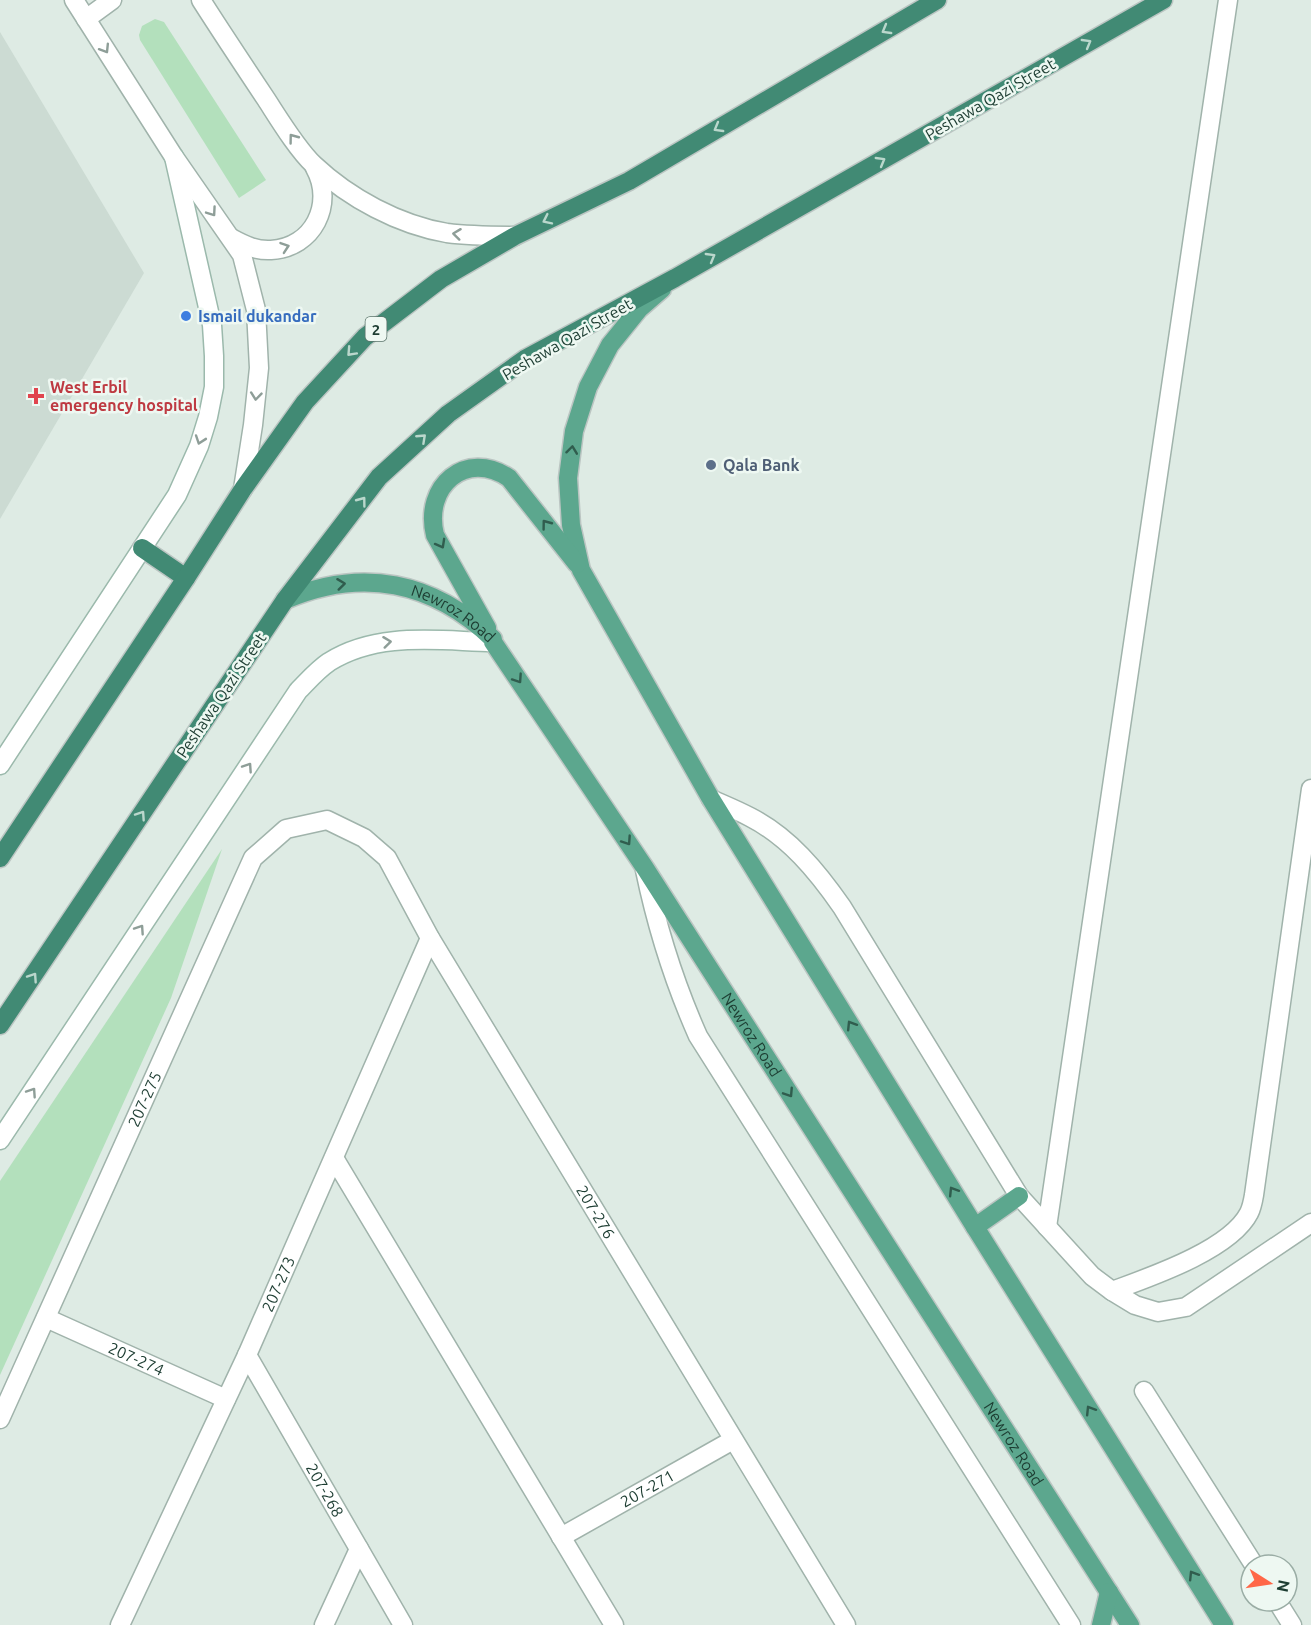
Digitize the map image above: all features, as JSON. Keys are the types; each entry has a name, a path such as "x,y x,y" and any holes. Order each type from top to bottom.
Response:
{"highway":[{"name":"2","path":"0,858 243,489 305,402 365,337 441,279 515,236 629,180 937,0"},
{"name":"Peshawa Qazi Street","path":"0,1025 285,600 379,477 448,414 525,359 675,278 1163,0"},
{"path":"142,548 186,578"}],"main road":[{"path":"581,570 571,525 568,478 574,432 584,398 610,345 639,309 675,278"},
{"path":"493,640 433,527 432,511 436,496 445,483 465,470 480,468 496,471 509,478 581,570 711,800 1224,1625"},
{"name":"Newroz Road","path":"285,600 304,592 344,583 365,582 406,587 444,601 470,618 493,640 645,868 1130,1625"},
{"path":"975,1227 1019,1196"},
{"path":"1101,1625 1109,1592"}],"street":[{"path":"74,0 174,157 242,255 250,283 258,338 259,368 243,489"},
{"path":"86,19 112,0"},
{"path":"201,0 280,121 313,165 321,178 324,199 319,218 308,234 291,245 273,250 248,248 230,237"},
{"path":"1047,1227 1228,0"},
{"path":"0,765 177,495 199,446 208,417 214,387 212,325 174,157"},
{"path":"313,165 348,191 378,209 411,223 444,232 480,236 515,236"},
{"path":"0,1140 298,691 327,663 365,645 406,640 493,640"},
{"path":"1112,1291 1204,1253 1225,1238 1250,1212 1311,789"},
{"path":"711,800 751,817 786,842 817,872 842,907 1019,1196 1092,1276 1112,1291 1135,1305 1158,1312 1186,1306 1311,1223"},
{"name":"207-276","path":"327,820 364,838 387,858 430,938 846,1625"},
{"name":"207-275","path":"0,1419 253,858 286,829 327,820"},
{"path":"645,868 653,910 665,951 698,1036 1071,1625"},
{"name":"207-273","path":"120,1625 247,1354 430,938"},
{"path":"334,1158 614,1625"},
{"name":"207-274","path":"46,1318 226,1399"},
{"name":"207-268","path":"247,1354 403,1625"},
{"path":"1144,1391 1246,1553"},
{"name":"207-271","path":"561,1537 733,1440"},
{"path":"324,1625 359,1549"}],"shaded area":[{"name":"West Erbil emergency hospital","path":"0,32 144,273 0,519"}],"green space":[{"path":"155,19 164,22 266,180 239,198 140,40 142,26"},
{"path":"222,849 171,998 0,1375 0,1181"}],"place":[{"name":"Ismail dukandar","path":"186,316"},
{"name":"West Erbil emergency hospital","path":"36,396"},
{"name":"Qala Bank","path":"711,465"}]}
